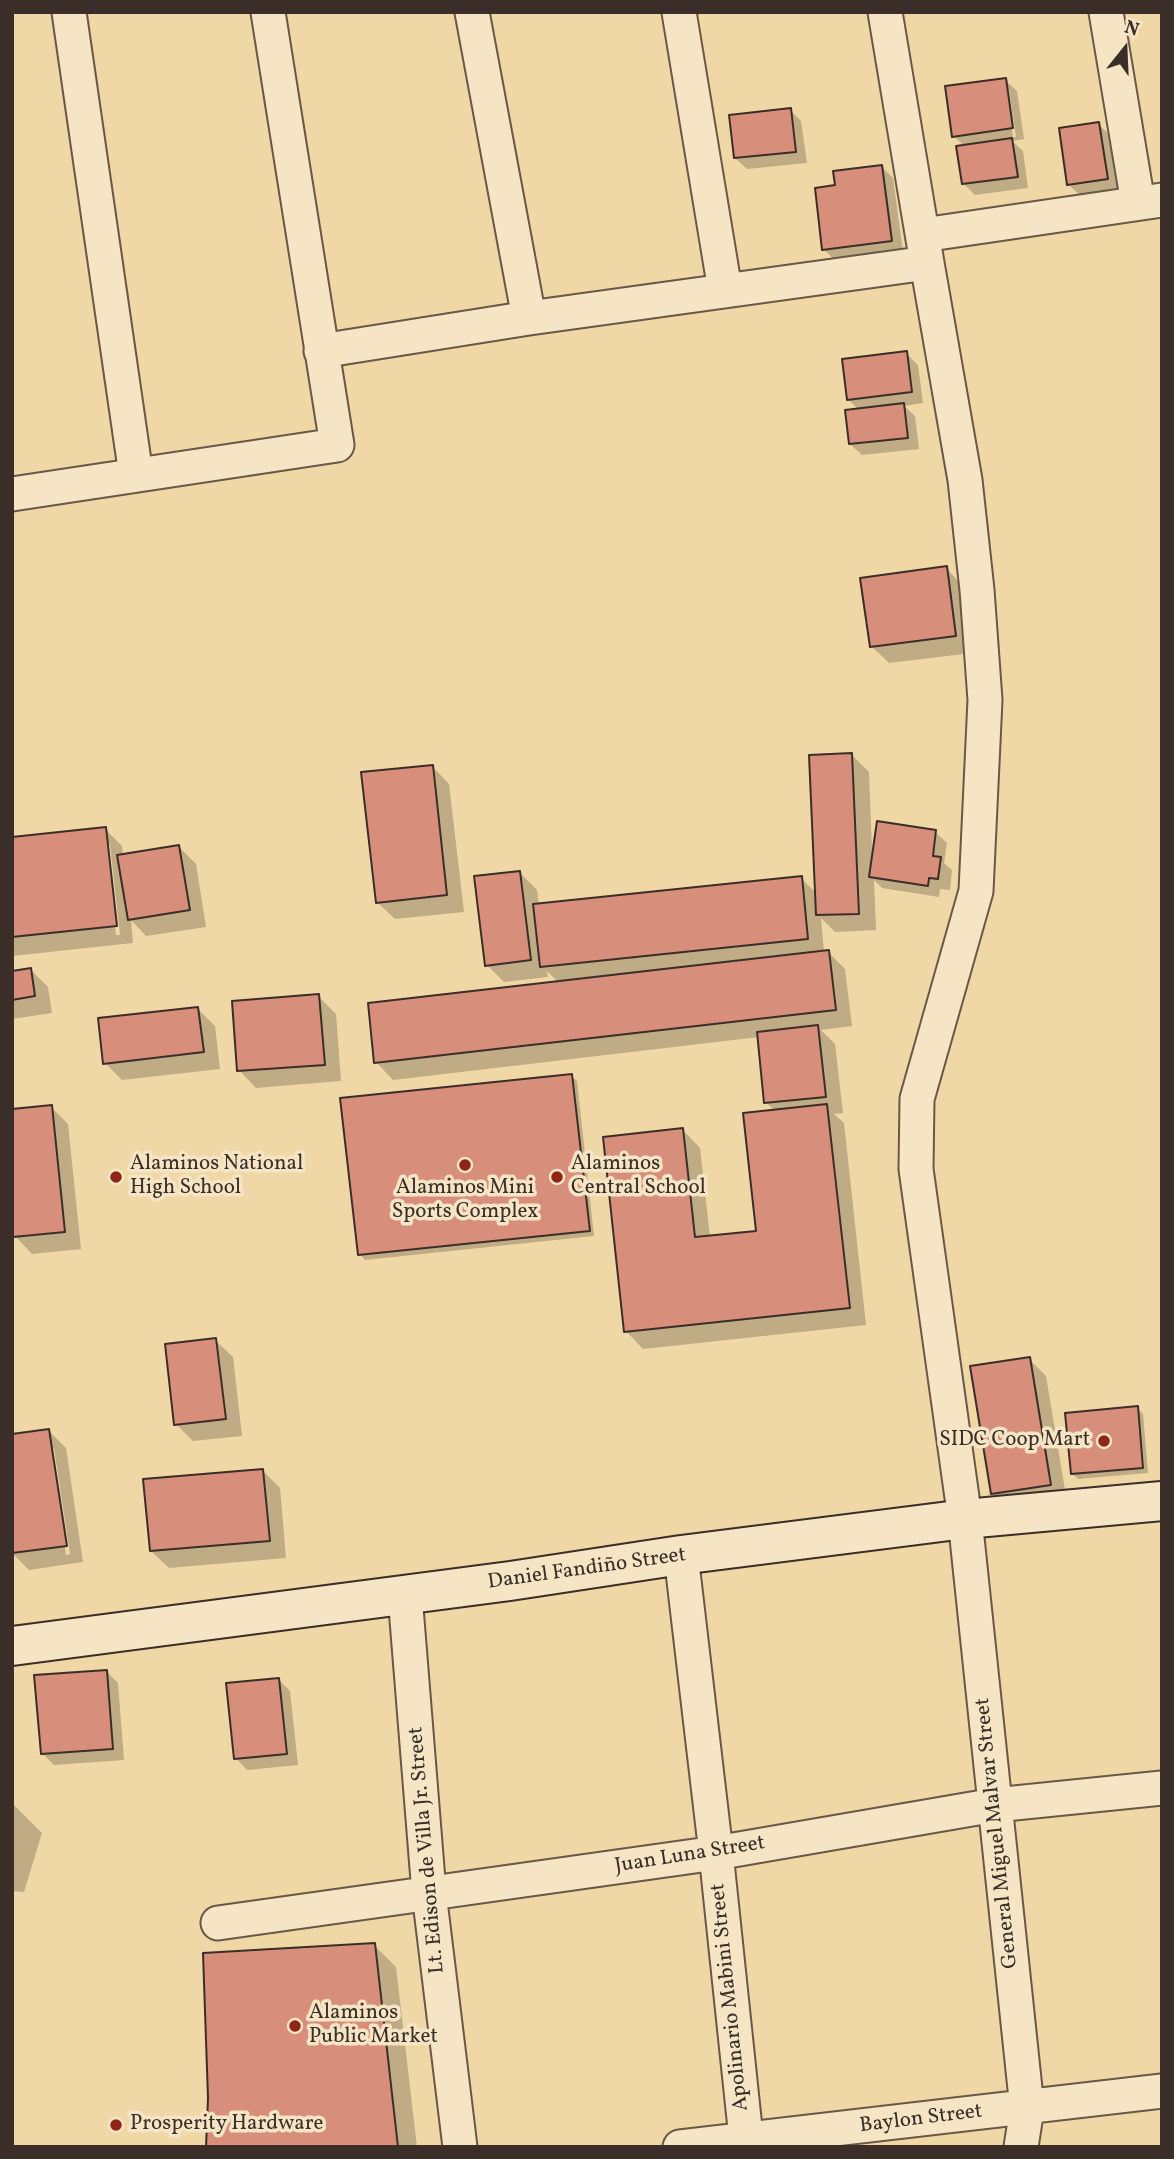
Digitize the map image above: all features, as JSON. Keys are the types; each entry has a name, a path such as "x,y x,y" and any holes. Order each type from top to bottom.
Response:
{"street":[{"path":"69,12 136,475"},
{"path":"12,494 337,445 268,12"},
{"path":"472,12 529,318"},
{"path":"679,12 725,290"},
{"name":"General Miguel Malvar Street","path":"885,12 965,481 985,700 976,891 917,1099 916,1169 965,1520 1027,2108 1021,2147"},
{"path":"321,351 725,290 1150,202 1106,12"},
{"name":"Daniel Fandiño Street","path":"12,1646 405,1595 681,1555 965,1520 1162,1501"},
{"name":"Apolinario Mabini Street","path":"681,1555 716,1853 746,2144"},
{"name":"Lt. Edison de Villa Jr. Street","path":"405,1595 429,1893 460,2147"},
{"name":"Juan Luna Street","path":"218,1923 716,1853 995,1805 1162,1788"},
{"name":"Baylon Street","path":"680,2147 746,2144 1162,2091"}],"building":[{"path":"1006,78 1013,128 952,137 945,86"},
{"path":"791,108 796,152 734,158 729,115"},
{"path":"1099,122 1108,179 1067,185 1059,128"},
{"path":"1012,138 1018,177 962,184 956,146"},
{"path":"882,165 892,241 822,250 815,188 835,185 833,171"},
{"path":"907,351 912,392 847,400 842,359"},
{"path":"904,403 908,438 849,444 845,410"},
{"path":"947,566 956,636 870,647 860,578"},
{"path":"852,753 859,914 816,915 809,755"},
{"path":"433,765 447,895 376,903 361,772"},
{"path":"877,821 936,830 933,856 941,857 938,879 929,878 928,886 869,877"},
{"path":"106,827 117,926 12,937 12,837"},
{"path":"179,845 190,910 128,920 117,855"},
{"path":"520,871 531,960 485,966 474,876"},
{"path":"802,876 808,939 540,967 533,904"},
{"path":"829,950 836,1010 374,1063 368,1003"},
{"path":"31,968 35,996 12,1000 12,971"},
{"path":"319,994 325,1065 237,1071 232,1001"},
{"path":"198,1007 204,1052 103,1064 98,1018"},
{"path":"818,1025 826,1097 764,1103 757,1032"},
{"name":"Alaminos Mini Sports Complex","path":"572,1074 590,1231 358,1255 340,1098"},
{"path":"827,1104 850,1308 624,1332 603,1137 683,1128 695,1237 756,1231 743,1113"},
{"path":"52,1105 65,1232 13,1237 12,1109"},
{"path":"216,1338 226,1419 174,1425 165,1344"},
{"path":"1030,1357 1051,1485 991,1494 970,1366"},
{"name":"SIDC Coop Mart","path":"1138,1406 1143,1468 1071,1474 1065,1413"},
{"path":"49,1429 67,1546 12,1553 12,1434"},
{"path":"263,1469 270,1541 150,1551 143,1479"},
{"path":"107,1670 113,1749 41,1754 34,1675"},
{"path":"279,1678 287,1754 234,1759 226,1683"},
{"name":"Alaminos Public Market","path":"375,1943 398,2147 206,2147 208,2098 203,1953"}],"place":[{"name":"Alaminos Mini Sports Complex","path":"465,1165"},
{"name":"Alaminos National High School","path":"116,1177"},
{"name":"Alaminos Central School","path":"557,1177"},
{"name":"SIDC Coop Mart","path":"1104,1441"},
{"name":"Alaminos Public Market","path":"295,2026"},
{"name":"Prosperity Hardware","path":"116,2125"}]}
